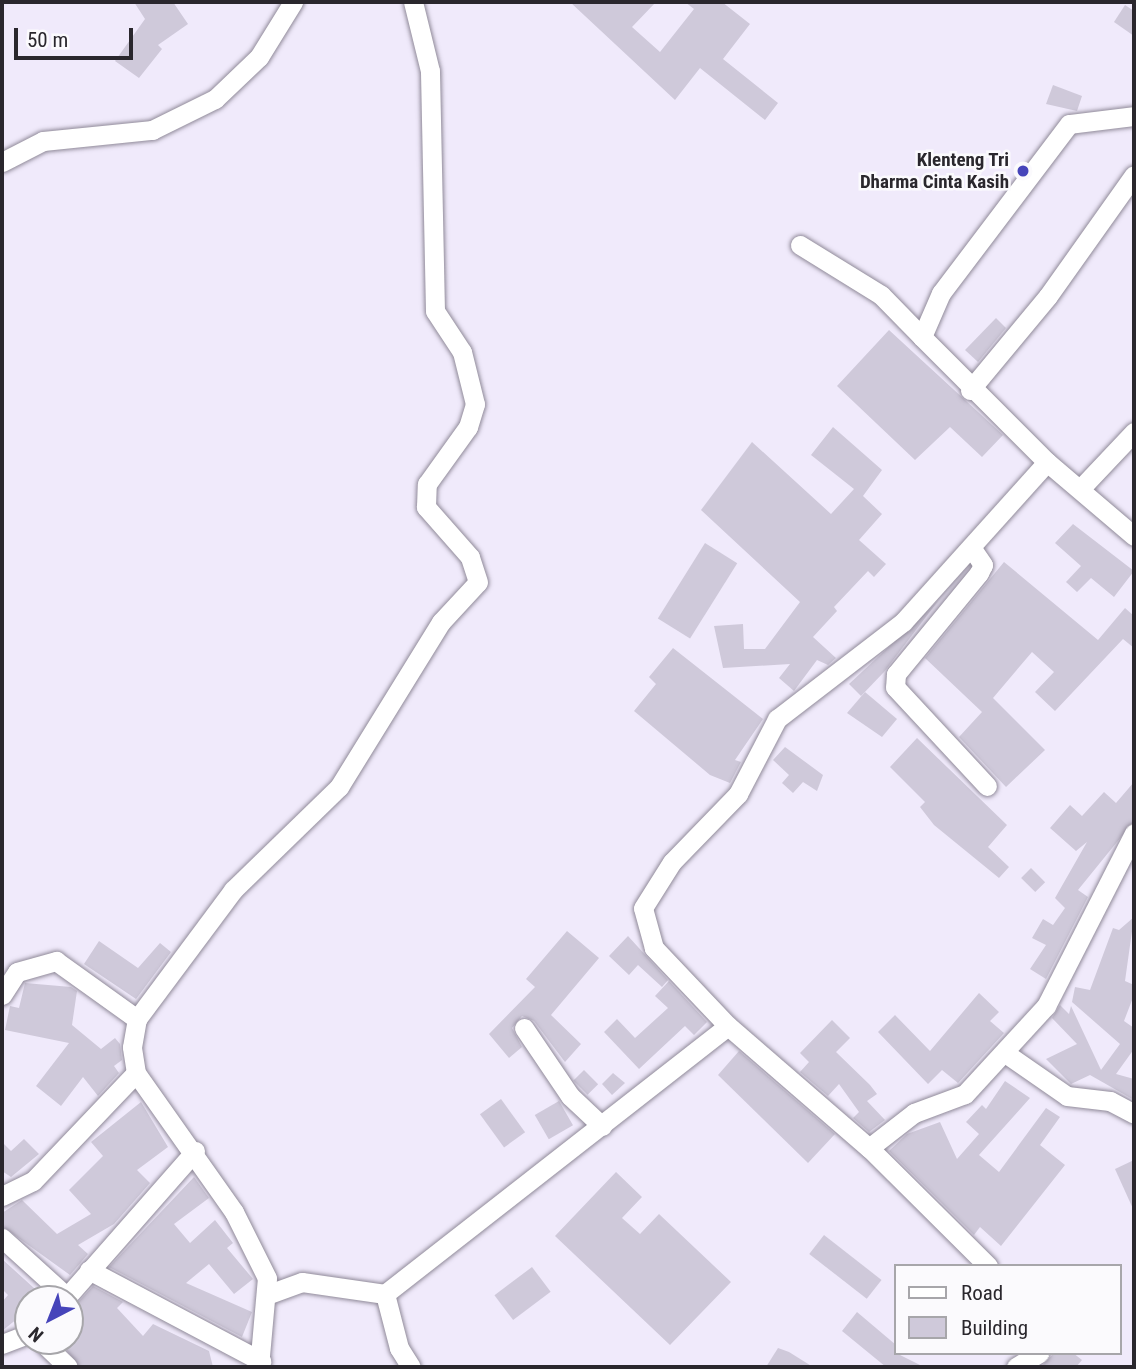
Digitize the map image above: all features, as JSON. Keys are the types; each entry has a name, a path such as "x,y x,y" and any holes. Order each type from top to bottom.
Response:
{"street":[{"path":"2,162 43,141 152,130 215,99 259,57 293,2"},
{"path":"89,1270 260,1364 269,1294 257,1255 195,1151 136,1073 137,1019 233,890 339,788 392,693 441,622 478,582 470,557 426,507 427,484 467,427 475,404 462,352 435,310 430,71 413,2"},
{"path":"922,337 952,278 1069,124 1134,116"},
{"path":"970,390 1055,287 1134,175"},
{"path":"800,245 881,295 970,390 1134,536"},
{"path":"1081,488 1134,432"},
{"path":"986,1264 869,1148 728,1026 646,937 643,908 650,889 724,813 762,741 795,700 884,640 973,550 1047,461"},
{"path":"973,550 983,565 979,573 896,674 895,687 987,786"},
{"path":"869,1148 914,1113 965,1094 1005,1053 1062,984 1108,874 1134,833"},
{"path":"2,995 17,972 56,961 137,1019"},
{"path":"269,1294 302,1282 385,1294 728,1026"},
{"path":"524,1028 561,1086 603,1126"},
{"path":"1005,1053 1067,1096 1110,1101 1134,1114"},
{"path":"2,1196 33,1181 136,1073"},
{"path":"77,1285 195,1151"},
{"path":"2,1238 52,1285"},
{"path":"385,1294 399,1348 411,1367"},
{"path":"1016,1367 1036,1355"}],"building":[{"path":"134,2 173,2 188,24 158,45 162,49 139,78 115,61 145,19"},
{"path":"570,2 656,2 632,27 660,52 694,9 685,2 722,2 750,24 723,59 778,103 765,120 700,68 675,100"},
{"path":"1125,5 1134,11 1134,36 1114,22"},
{"path":"1053,85 1082,96 1077,111 1046,104"},
{"path":"996,318 1006,328 978,362 965,350"},
{"path":"889,330 1003,435 982,457 950,427 915,460 837,386"},
{"path":"833,427 882,470 863,496 882,514 859,540 886,564 874,577 868,571 834,607 837,611 813,637 836,658 828,665 817,660 794,691 779,678 790,664 723,668 714,626 743,624 744,649 765,649 800,602 701,510 752,442 831,514 854,489 811,455"},
{"path":"1073,524 1134,571 1114,597 1091,578 1077,592 1066,582 1081,566 1055,543"},
{"path":"705,543 737,563 690,639 658,618"},
{"path":"1004,562 1098,640 1125,608 1134,616 1134,648 1123,639 1055,711 1035,692 1054,672 1032,652 993,698 1045,750 1006,787 959,737 982,712 925,658"},
{"path":"938,601 884,672 861,696 849,684"},
{"path":"673,648 763,719 735,760 741,762 730,783 710,775 634,711 656,684 649,677"},
{"path":"865,692 897,719 882,737 847,713"},
{"path":"917,738 1007,825 988,847 1009,867 999,878 934,825 920,807 925,802 890,767"},
{"path":"785,747 823,775 817,791 803,782 793,793 782,783 789,775 773,760"},
{"path":"1134,782 1134,821 1078,890 1088,897 1046,979 1030,969 1046,945 1032,938 1043,919 1053,925 1065,908 1055,898 1087,842 1076,851 1050,828 1070,805 1082,816 1104,792 1116,803"},
{"path":"1031,868 1045,882 1035,892 1021,878"},
{"path":"1134,917 1125,981 1134,985 1134,995 1124,1021 1134,1028 1134,1049 1116,1074 1134,1079 1134,1100 1090,1075 1071,1084 1046,1059 1077,1044 1052,1018 1060,1005 1069,1014 1071,1006 1101,1070 1120,1044 1072,1002 1075,987 1090,990 1113,928 1119,930"},
{"path":"567,931 599,958 551,1015 581,1044 565,1062 534,1021 522,1016 512,1028 522,1047 509,1058 489,1034 535,987 526,979"},
{"path":"628,936 668,980 662,987 638,965 629,975 609,956"},
{"path":"99,941 138,968 160,943 171,952 136,999 84,964"},
{"path":"669,981 707,1022 694,1035 685,1026 639,1069 604,1032 617,1019 635,1038 668,1008 655,996"},
{"path":"25,983 71,987 77,991 72,1025 101,1049 115,1038 120,1044 122,1060 114,1066 119,1073 98,1096 83,1077 61,1106 36,1086 69,1043 5,1030 10,1006 19,1008"},
{"path":"979,993 999,1012 990,1021 1004,1033 958,1083 942,1070 928,1084 878,1032 895,1015 930,1051"},
{"path":"832,1020 850,1038 836,1052 877,1094 867,1101 885,1120 869,1132 853,1118 859,1112 839,1084 828,1096 800,1072 809,1062 800,1053"},
{"path":"739,1051 835,1134 808,1163 718,1075"},
{"path":"584,1070 598,1084 588,1095 573,1081"},
{"path":"613,1073 625,1083 612,1095 602,1084"},
{"path":"1005,1081 1030,1098 979,1155 999,1172 1046,1108 1060,1117 1040,1145 1065,1165 1001,1246 980,1227 974,1235 889,1151 907,1134 940,1122 957,1159 979,1134 966,1122 982,1105 986,1109"},
{"path":"501,1099 525,1132 504,1147 480,1114"},
{"path":"559,1101 573,1125 549,1139 535,1115"},
{"path":"141,1102 168,1147 137,1170 150,1183 114,1224 78,1245 88,1254 70,1275 2,1226 2,1213 22,1200 57,1234 91,1214 69,1190 103,1156 91,1142"},
{"path":"24,1139 39,1154 11,1177 2,1171 2,1142 11,1151"},
{"path":"1134,1160 1134,1211 1115,1169"},
{"path":"616,1172 642,1197 622,1218 640,1234 659,1214 731,1282 670,1345 555,1236"},
{"path":"194,1177 209,1198 174,1224 190,1243 215,1220 233,1243 227,1248 253,1279 234,1294 209,1264 186,1283 252,1312 242,1337 109,1267"},
{"path":"824,1235 882,1280 867,1299 809,1254"},
{"path":"2,1259 31,1285 14,1285 14,1321 2,1331 2,1302 8,1295 2,1289"},
{"path":"532,1267 551,1292 513,1320 494,1295"},
{"path":"93,1286 123,1302 117,1308 143,1336 153,1324 209,1351 213,1367 80,1367 70,1355 84,1355 84,1296"},
{"path":"857,1312 894,1343 894,1355 900,1355 924,1367 886,1367 842,1331"},
{"path":"778,1348 789,1352 813,1367 766,1367"},
{"path":"1052,1355 1076,1355 1082,1360 1076,1367 1041,1367"}],"place":[{"name":"Klenteng Tri Dharma Cinta Kasih","path":"1023,171"}]}
